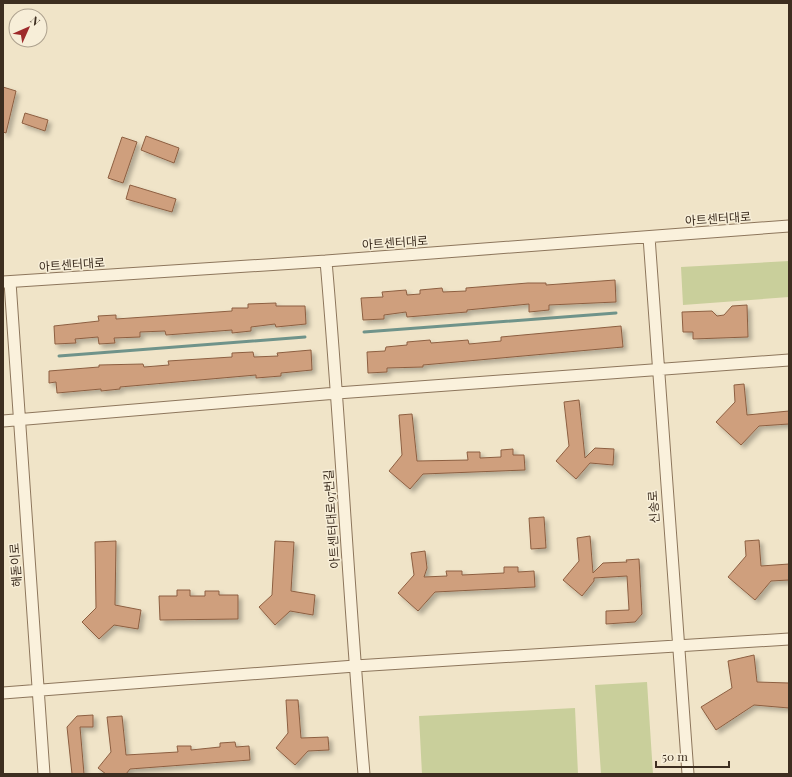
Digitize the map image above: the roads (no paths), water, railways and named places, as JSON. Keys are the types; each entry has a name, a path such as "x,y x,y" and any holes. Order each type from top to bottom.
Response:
{"street":[{"name":"아트센터대로","path":"6,282 326,261 789,226"},
{"name":"신송로","path":"649,237 657,370 688,774"},
{"name":"아트센터대로97번길","path":"326,261 337,393 355,666 364,774"},
{"name":"해돋이로","path":"6,282 18,420 44,774"},
{"path":"3,421 337,393 789,360"},
{"path":"3,693 355,666 789,639"}],"waterway":[{"path":"364,332 616,313"},
{"path":"59,356 305,337"}]}
